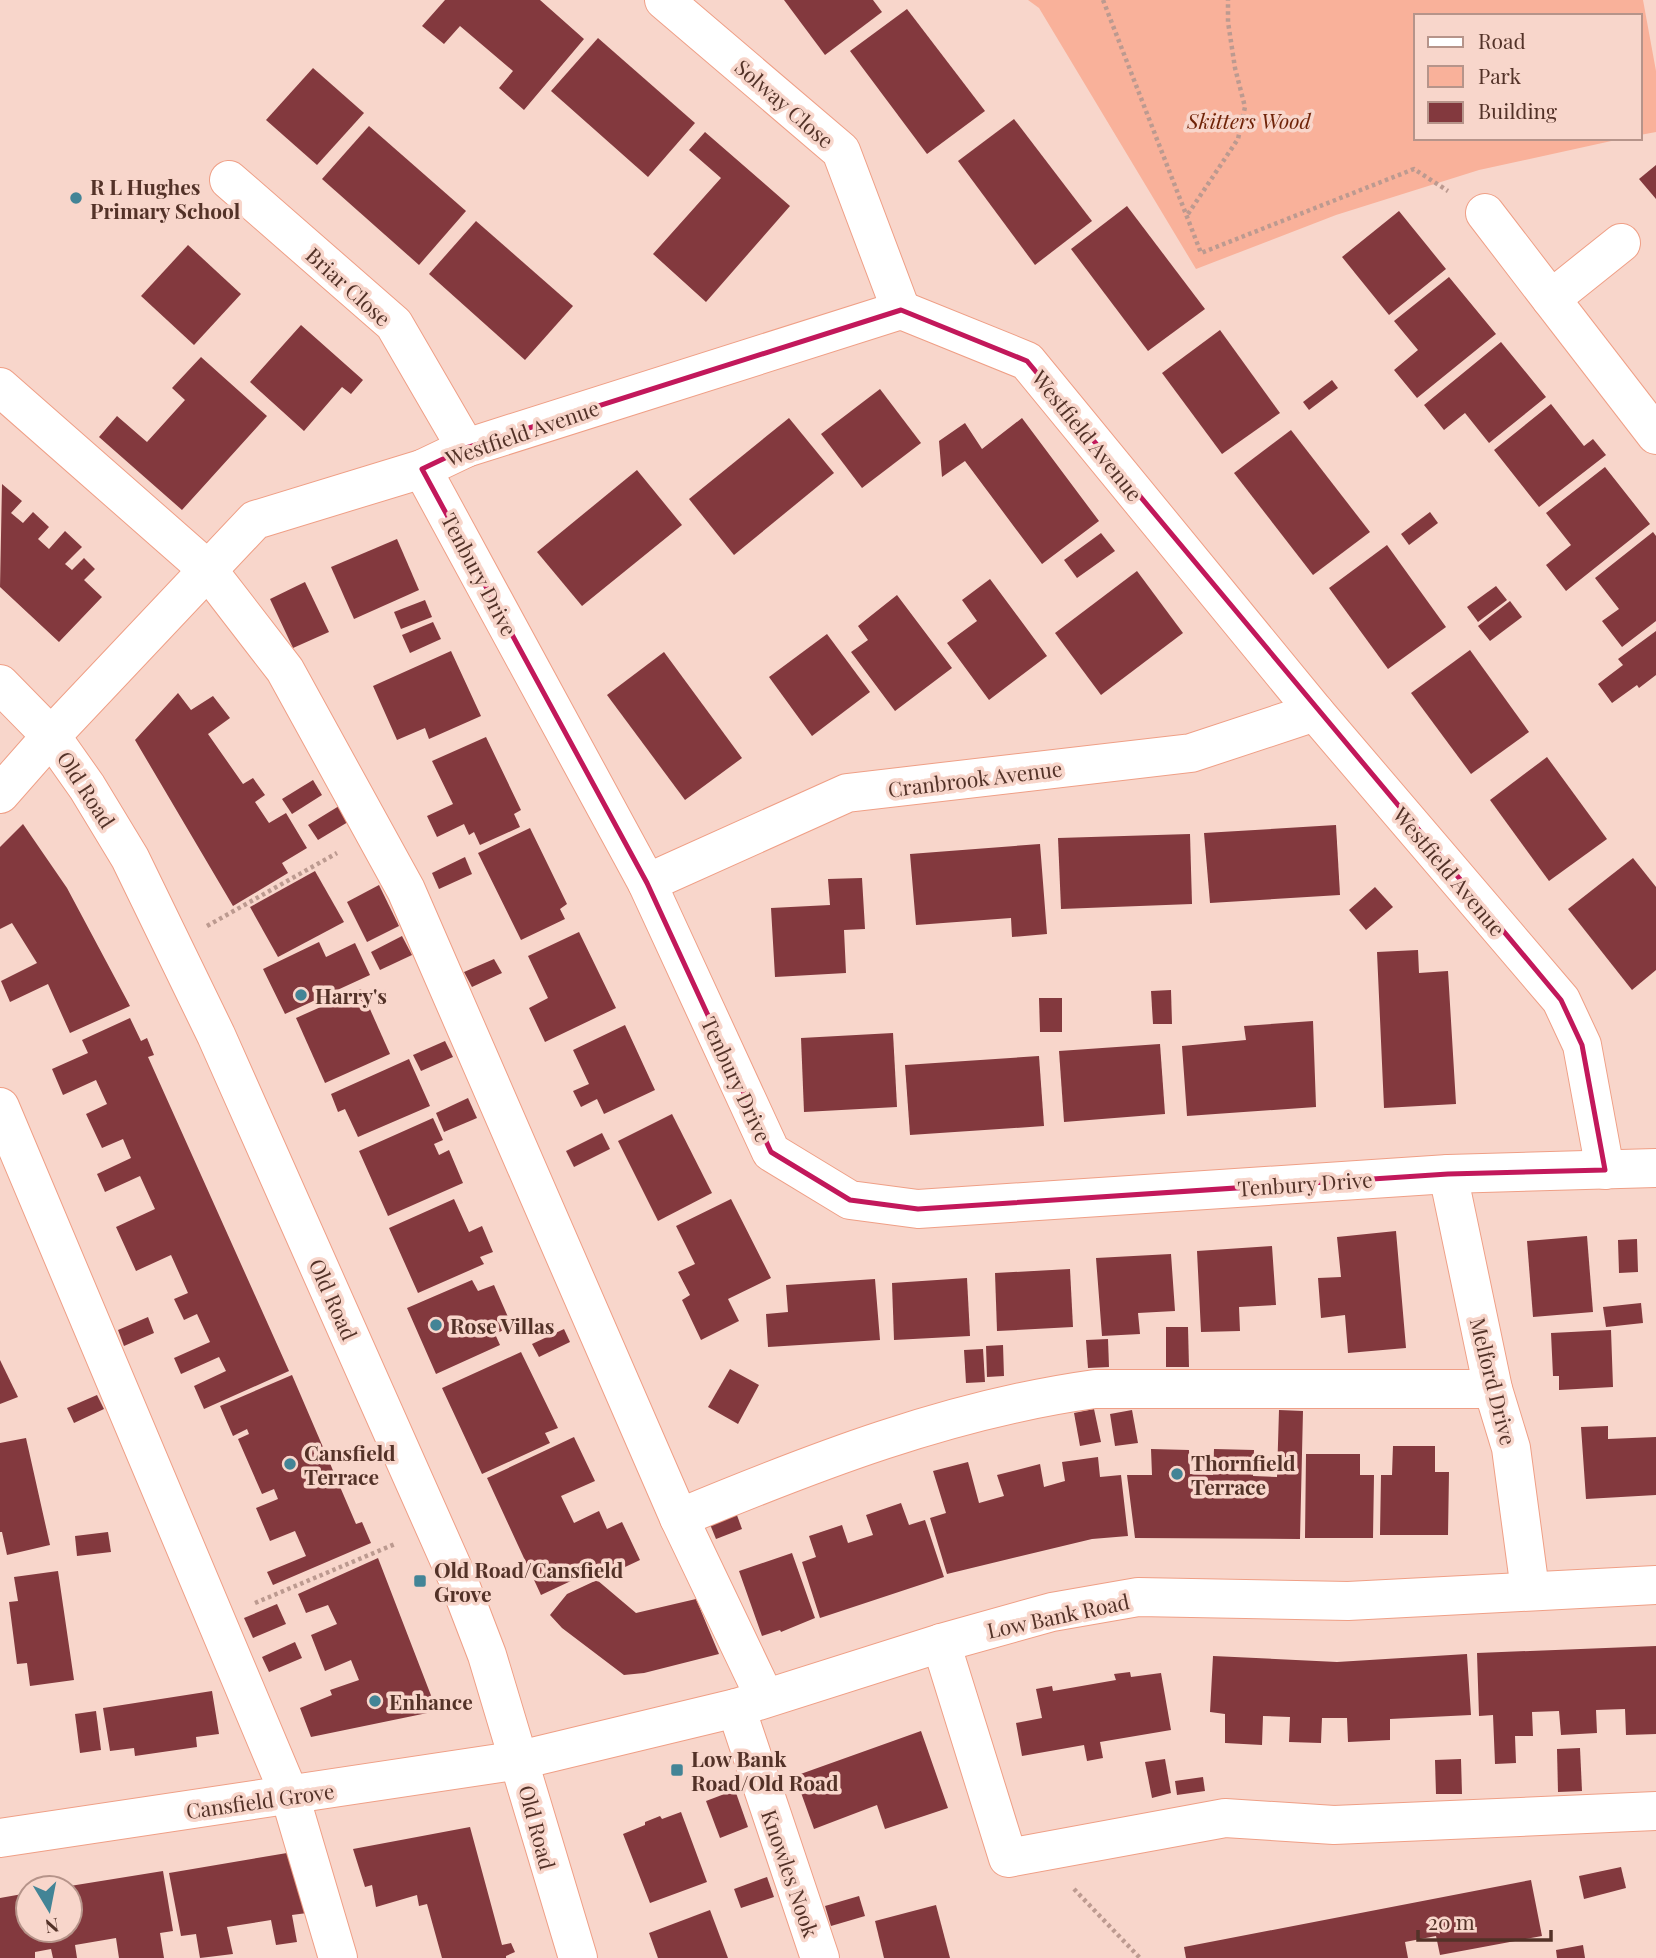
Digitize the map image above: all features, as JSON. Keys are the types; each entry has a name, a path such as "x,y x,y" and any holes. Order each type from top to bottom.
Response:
{"street":[{"name":"Solway Close","path":"664,0 841,151 901,310"},
{"name":"Briar Close","path":"229,180 394,324 466,448"},
{"path":"1485,213 1656,435"},
{"path":"1551,299 1622,243"},
{"name":"Westfield Avenue","path":"0,794 51,736 255,520 422,469 466,448 901,310 1027,360 1315,712 1560,1000 1583,1045 1605,1170"},
{"name":"Knowles Nook","path":"0,387 207,569 285,670 406,890 679,1518 750,1703 820,1958"},
{"name":"Tenbury Drive","path":"422,469 647,883 771,1152 850,1200 918,1209 1448,1174 1656,1168"},
{"name":"Old Road","path":"0,684 51,736 87,787 130,858 216,1035 435,1528 487,1655 578,1958"},
{"name":"Cranbrook Avenue","path":"647,883 848,793 1191,753 1315,712"},
{"path":"0,1107 290,1796 338,1958"},
{"name":"Melford Drive","path":"1448,1174 1493,1389 1511,1448 1530,1590"},
{"path":"679,1518 792,1472 902,1434 992,1408 1058,1394 1095,1389 1493,1389"},
{"name":"Low Bank Road","path":"520,1760 750,1703 941,1643 1052,1612 1138,1597 1348,1601 1656,1585"},
{"path":"941,1643 1008,1858 1225,1818 1334,1825 1656,1811"},
{"name":"Cansfield Grove","path":"0,1838 520,1760"}],"path":[{"path":"1103,0 1201,253 1414,169 1485,213"},
{"path":"1188,214 1238,139 1245,107 1235,68 1228,22 1228,0"},
{"path":"173,945 375,832"},
{"path":"216,1620 435,1528"},
{"path":"1040,1853 1140,1958"}],"highlighted area":[{"path":"901,310 1027,361 1561,1000 1582,1045 1605,1170 1448,1174 918,1209 850,1200 771,1152 647,883 422,469 466,448"}],"green space":[{"name":"Skitters Wood","path":"1028,0 1643,0 1656,71 1656,132 1642,135 1642,14 1414,14 1414,140 1616,140 1479,170 1336,215 1196,269 1039,8"}],"building":[{"path":"445,0 540,0 584,39 524,110 499,88 513,71 460,26 444,44 422,26"},
{"path":"784,0 873,0 882,12 825,55"},
{"path":"907,9 985,111 927,154 850,51"},
{"path":"598,38 695,123 648,177 551,91"},
{"path":"313,68 364,113 317,165 266,120"},
{"path":"1014,119 1092,221 1035,265 958,161"},
{"path":"369,126 466,211 419,265 322,179"},
{"path":"705,132 790,206 706,302 653,254 721,178 689,150"},
{"path":"1656,165 1656,199 1639,179"},
{"path":"1127,206 1205,309 1148,351 1071,249"},
{"path":"1399,211 1446,269 1389,315 1342,257"},
{"path":"476,221 573,306 525,360 429,274"},
{"path":"188,245 241,294 194,345 141,296"},
{"path":"1449,277 1496,334 1417,398 1394,370 1418,350 1394,321"},
{"path":"301,325 363,380 351,394 342,387 304,431 250,382"},
{"path":"1220,330 1280,413 1222,454 1162,373"},
{"path":"1501,342 1546,397 1489,443 1465,413 1444,430 1424,405"},
{"path":"201,357 267,416 182,510 99,437 117,416 147,442 185,400 172,388"},
{"path":"1332,380 1338,388 1309,410 1303,402"},
{"path":"880,389 921,443 862,488 821,434"},
{"path":"1551,404 1584,446 1593,439 1606,455 1539,507 1494,450"},
{"path":"789,418 834,473 734,555 689,499"},
{"path":"1022,418 1099,521 1042,564 965,461 942,477 939,441 965,423 982,449"},
{"path":"1291,430 1370,532 1313,575 1234,473"},
{"path":"1605,467 1650,524 1566,591 1546,565 1571,545 1546,513"},
{"path":"637,470 682,525 582,606 537,552"},
{"path":"2,484 22,501 11,513 23,523 33,512 49,527 38,539 49,549 65,531 82,547 65,564 72,570 84,558 95,569 84,580 102,597 59,642 0,587"},
{"path":"1430,512 1438,523 1409,545 1401,534"},
{"path":"1653,532 1656,536 1656,621 1622,647 1602,621 1619,609 1595,578"},
{"path":"1101,533 1115,551 1077,578 1064,560"},
{"path":"397,539 419,590 354,619 331,567"},
{"path":"1387,545 1446,627 1388,669 1329,588"},
{"path":"1137,571 1183,633 1101,695 1055,633"},
{"path":"990,579 1047,656 989,700 947,643 977,621 962,600"},
{"path":"305,582 329,632 293,648 270,599"},
{"path":"1496,586 1507,600 1478,622 1467,607"},
{"path":"897,595 952,668 895,711 851,652 868,640 858,626"},
{"path":"425,600 432,617 401,629 394,612"},
{"path":"1510,601 1522,617 1490,641 1478,626"},
{"path":"433,622 441,639 410,653 402,635"},
{"path":"1656,631 1656,675 1612,703 1598,684 1623,665 1618,659"},
{"path":"827,634 870,692 812,736 769,677"},
{"path":"1470,650 1529,732 1471,774 1411,693"},
{"path":"451,651 481,716 429,739 425,728 397,740 373,686"},
{"path":"664,652 742,758 685,800 607,695"},
{"path":"178,693 191,710 213,696 230,718 208,734 243,784 253,778 265,795 255,802 269,823 286,813 307,848 282,863 288,873 233,906 135,740"},
{"path":"486,737 521,810 514,814 520,827 480,845 474,832 469,835 464,824 437,837 427,816 453,804 432,761"},
{"path":"1547,757 1607,839 1549,881 1490,800"},
{"path":"313,780 322,795 292,814 282,799"},
{"path":"339,806 348,822 318,840 308,825"},
{"path":"23,824 67,888 130,1006 70,1033 48,984 10,1002 1,981 37,963 12,923 0,929 0,847"},
{"path":"1336,825 1340,895 1210,903 1204,833"},
{"path":"530,828 567,904 560,909 565,919 521,940 478,853"},
{"path":"1190,834 1192,904 1061,909 1058,838"},
{"path":"1040,844 1047,934 1012,937 1011,918 916,925 910,854"},
{"path":"465,857 472,874 439,889 432,873"},
{"path":"1633,858 1656,887 1656,970 1632,990 1568,909"},
{"path":"315,871 344,922 278,957 250,907"},
{"path":"862,878 865,929 844,930 846,973 775,977 771,908 830,905 828,879"},
{"path":"379,885 399,926 367,942 347,902"},
{"path":"1375,887 1393,907 1366,930 1349,910"},
{"path":"579,932 616,1008 545,1042 529,1008 548,998 528,956"},
{"path":"402,936 412,955 380,970 371,952"},
{"name":"Harry's","path":"319,942 326,957 355,943 370,975 285,1014 263,969"},
{"path":"1418,950 1419,973 1448,971 1456,1104 1384,1108 1377,952"},
{"path":"494,959 502,973 472,987 464,972"},
{"path":"361,989 390,1054 325,1083 296,1018"},
{"path":"1171,990 1172,1024 1153,1024 1151,991"},
{"path":"1039,998 1062,998 1062,1032 1040,1032"},
{"path":"130,1018 141,1041 147,1038 154,1055 148,1057 289,1371 204,1409 194,1386 226,1371 219,1357 181,1374 174,1358 210,1342 197,1314 184,1320 174,1299 188,1293 171,1255 136,1271 116,1227 155,1209 140,1176 105,1192 97,1174 131,1158 123,1139 102,1148 86,1114 107,1104 96,1080 63,1095 52,1069 88,1053 82,1040"},
{"path":"1313,1021 1316,1107 1187,1116 1182,1046 1246,1040 1244,1026"},
{"path":"625,1025 655,1090 604,1114 597,1099 581,1107 573,1091 589,1084 573,1050"},
{"path":"893,1033 897,1107 804,1112 801,1038"},
{"path":"445,1041 453,1057 421,1071 413,1055"},
{"path":"1160,1044 1165,1114 1064,1122 1059,1051"},
{"path":"1039,1056 1044,1126 910,1135 905,1065"},
{"path":"409,1059 430,1106 358,1137 345,1109 338,1112 331,1094"},
{"path":"468,1098 477,1118 444,1132 436,1113"},
{"path":"672,1114 712,1193 658,1221 618,1141"},
{"path":"433,1118 443,1140 434,1144 439,1155 449,1150 463,1183 388,1216 359,1151"},
{"path":"602,1133 610,1149 574,1167 566,1151"},
{"path":"454,1199 469,1232 482,1226 493,1252 480,1257 484,1264 418,1293 389,1228"},
{"path":"731,1199 771,1278 728,1299 739,1321 701,1340 682,1300 690,1295 678,1272 695,1264 676,1226"},
{"path":"1396,1231 1406,1348 1348,1353 1345,1315 1321,1318 1318,1278 1341,1277 1337,1237"},
{"path":"1587,1236 1593,1312 1533,1317 1527,1241"},
{"path":"1637,1239 1638,1272 1619,1273 1618,1240"},
{"path":"1272,1246 1276,1305 1239,1307 1240,1331 1201,1332 1197,1251"},
{"path":"1171,1254 1175,1311 1138,1313 1140,1334 1102,1336 1096,1258"},
{"path":"1070,1269 1073,1327 997,1331 995,1273"},
{"path":"967,1278 970,1336 894,1340 892,1283"},
{"path":"875,1279 880,1340 768,1347 766,1314 788,1312 786,1285"},
{"path":"472,1280 478,1291 494,1285 512,1326 495,1334 500,1345 436,1374 407,1308"},
{"path":"1641,1303 1643,1323 1606,1327 1603,1307"},
{"path":"148,1317 154,1333 124,1346 118,1330"},
{"path":"1166,1327 1188,1327 1189,1367 1166,1367"},
{"path":"564,1329 570,1342 539,1357 532,1344"},
{"path":"1611,1330 1613,1387 1559,1390 1559,1376 1553,1376 1551,1333"},
{"path":"1108,1339 1109,1367 1088,1368 1086,1340"},
{"path":"1003,1345 1004,1376 987,1377 986,1346"},
{"path":"983,1349 985,1382 966,1383 964,1350"},
{"path":"521,1352 558,1428 545,1433 550,1443 482,1474 442,1388"},
{"path":"0,1360 18,1397 0,1404"},
{"path":"730,1369 759,1385 738,1424 708,1407"},
{"name":"Cansfield Terrace","path":"292,1375 356,1524 362,1522 371,1543 273,1585 267,1572 306,1556 295,1531 270,1541 256,1508 278,1499 274,1489 262,1494 238,1439 249,1434 247,1429 233,1436 220,1406"},
{"path":"97,1395 104,1409 74,1423 67,1408"},
{"path":"1094,1409 1101,1442 1080,1446 1074,1413"},
{"path":"1132,1410 1138,1443 1115,1446 1110,1414"},
{"name":"Thornfield Terrace","path":"1279,1410 1303,1411 1300,1539 1135,1538 1127,1475 1152,1475 1151,1449 1189,1450 1190,1474 1213,1475 1214,1449 1254,1450 1253,1476 1277,1477"},
{"path":"1608,1426 1608,1439 1656,1437 1656,1495 1586,1499 1581,1427"},
{"path":"574,1437 595,1481 561,1496 574,1523 599,1511 607,1529 622,1522 640,1560 608,1575 603,1566 541,1595 487,1478"},
{"path":"26,1438 50,1545 7,1555 0,1532 0,1443"},
{"path":"1393,1446 1435,1446 1435,1472 1449,1472 1448,1535 1380,1535 1381,1475 1392,1475"},
{"path":"1306,1454 1360,1454 1360,1475 1374,1475 1373,1538 1305,1538"},
{"path":"1098,1457 1100,1477 1121,1475 1128,1536 1092,1539 947,1574 930,1518 946,1513 933,1471 968,1462 979,1503 1004,1496 997,1475 1040,1464 1044,1487 1065,1481 1062,1462"},
{"path":"901,1503 909,1525 925,1520 944,1577 820,1618 802,1562 816,1557 809,1536 842,1525 848,1543 873,1535 866,1515"},
{"path":"734,1507 742,1529 716,1539 707,1517"},
{"path":"108,1532 111,1552 77,1556 75,1536"},
{"path":"792,1553 815,1618 781,1632 780,1630 762,1636 739,1571"},
{"path":"378,1558 437,1711 311,1737 300,1708 332,1695 330,1690 359,1680 351,1660 325,1671 311,1635 337,1624 328,1605 306,1613 298,1594"},
{"path":"58,1571 74,1680 30,1686 27,1663 17,1664 9,1602 18,1601 14,1577"},
{"path":"597,1580 636,1613 696,1599 719,1654 644,1673 624,1675 562,1628 550,1615 567,1594"},
{"path":"277,1604 286,1624 253,1638 244,1618"},
{"path":"295,1642 302,1658 269,1672 262,1657"},
{"path":"1656,1646 1656,1734 1626,1735 1625,1709 1596,1710 1597,1733 1561,1735 1559,1711 1532,1712 1533,1736 1515,1736 1516,1763 1495,1764 1493,1715 1479,1716 1477,1653"},
{"path":"1467,1654 1471,1715 1390,1719 1390,1740 1348,1742 1347,1718 1322,1718 1321,1743 1289,1742 1290,1717 1263,1716 1262,1745 1225,1743 1225,1714 1210,1712 1213,1656 1337,1662"},
{"path":"1130,1672 1131,1677 1161,1673 1171,1730 1100,1742 1103,1758 1087,1761 1084,1745 1022,1756 1016,1723 1042,1718 1036,1689 1052,1686 1053,1691 1116,1680 1114,1674"},
{"path":"212,1691 219,1734 196,1737 197,1747 135,1756 134,1748 110,1751 103,1708"},
{"path":"96,1711 101,1750 80,1753 75,1714"},
{"path":"921,1731 948,1808 885,1829 877,1805 814,1829 795,1776"},
{"path":"1580,1748 1582,1791 1558,1792 1557,1749"},
{"path":"1165,1759 1171,1793 1152,1798 1145,1762"},
{"path":"1461,1759 1462,1794 1436,1794 1435,1760"},
{"path":"1203,1777 1205,1791 1177,1795 1175,1781"},
{"path":"735,1790 748,1827 720,1838 706,1801"},
{"path":"681,1812 707,1882 650,1903 623,1834 660,1816 662,1819"},
{"path":"470,1827 502,1945 511,1943 515,1952 506,1958 442,1958 427,1904 419,1906 417,1895 376,1907 372,1885 365,1887 353,1849"},
{"path":"287,1853 307,1913 292,1915 297,1942 276,1945 271,1920 227,1927 233,1954 200,1958 196,1934 181,1936 169,1873"},
{"path":"1621,1867 1626,1888 1584,1899 1579,1876"},
{"path":"163,1871 173,1931 160,1933 164,1958 119,1958 116,1938 84,1943 84,1884"},
{"path":"767,1877 774,1897 741,1908 734,1889"},
{"path":"1531,1880 1542,1936 1440,1955 1436,1936 1405,1942 1408,1958 1186,1958 1184,1947"},
{"path":"14,1896 14,1944 81,1944 75,1945 77,1958 53,1958 51,1949 35,1952 35,1958 0,1958 0,1898"},
{"path":"859,1896 865,1916 831,1926 825,1906"},
{"path":"936,1905 950,1958 884,1958 875,1921"},
{"path":"710,1910 728,1958 658,1958 649,1933"},
{"path":"1583,1945 1585,1958 1557,1958 1556,1950"}],"place":[{"name":"R L Hughes Primary School","path":"76,198"},
{"name":"Harry's","path":"301,995"},
{"name":"Rose Villas","path":"436,1325"},
{"name":"Cansfield Terrace","path":"290,1464"},
{"name":"Thornfield Terrace","path":"1177,1474"},
{"name":"Old Road/Cansfield Grove","path":"420,1581"},
{"name":"Enhance","path":"375,1701"},
{"name":"Low Bank Road/Old Road","path":"677,1770"}]}
